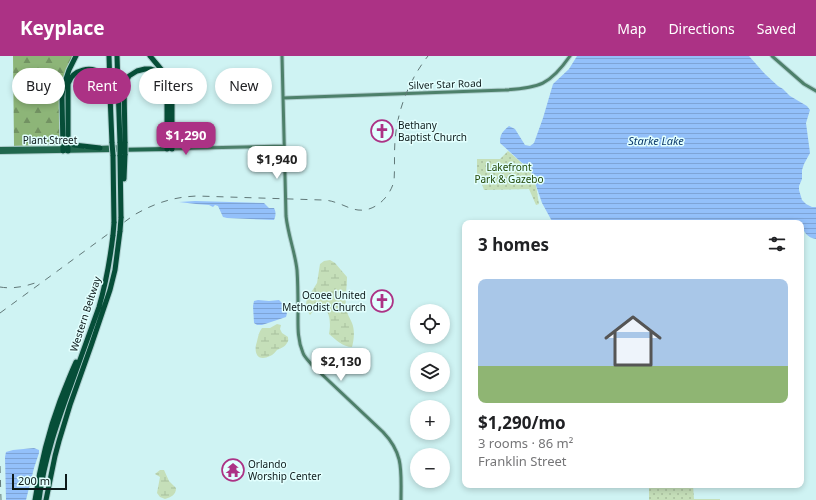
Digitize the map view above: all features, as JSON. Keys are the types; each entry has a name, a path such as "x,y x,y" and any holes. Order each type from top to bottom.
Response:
{"highway":[{"path":"66,150 62,97 63,88 69,70 76,56"},
{"name":"Western Beltway","path":"109,56 109,68"},
{"name":"Western Beltway","path":"47,500 55,456 61,434 110,290 115,270 122,208 123,155 117,56"},
{"path":"150,56 165,73 172,91 170,146"},
{"path":"122,143 124,85 129,76 137,71 146,69 157,71 165,80 167,90 170,146"},
{"path":"66,150 68,134 68,82 73,76"},
{"name":"Western Beltway","path":"39,500 45,465 52,440 103,292 109,264 114,223 110,104"},
{"path":"68,134 70,142 74,145 100,148"},
{"path":"170,146 188,146"},
{"path":"35,500 45,451 60,402 79,353 85,345"}],"main road":[{"path":"282,56 286,216 288,232 297,268 298,330 301,346 304,354 312,366 383,432 394,446 400,465 401,500"},
{"name":"Silver Star Road","path":"283,98 532,88 542,85 552,78 570,56"},
{"path":"772,56 804,84 816,91"},
{"path":"66,150 170,146 200,148 284,146"},
{"path":"188,146 200,148"},
{"name":"Plant Street","path":"0,152 100,148 112,149"},
{"name":"Plant Street","path":"0,149 66,150"}],"green space":[{"path":"13,56 77,56 65,89 65,68 13,68"},
{"path":"14,104 62,104 62,145 14,146"},
{"name":"Lakefront Park & Gazebo","path":"508,151 531,171 536,186 539,204 536,205 529,189 484,190 477,177 477,159 500,159"},
{"path":"330,260 335,263 347,277 346,308 354,329 352,347 337,341 329,334 330,321 325,309 317,306 310,315 308,312 306,303 307,299 317,283 320,264 324,261"},
{"path":"277,324 281,325 280,329 282,333 288,337 288,342 271,356 261,358 256,352 258,336 262,328 270,328"},
{"path":"160,470 164,470 169,481 176,488 174,494 165,499 160,497 157,493 160,477 155,474"},
{"path":"649,488 693,488 694,499 720,499 720,500 649,500"}],"water":[{"name":"Starke Lake","path":"577,56 749,56 778,86 790,96 807,106 810,110 806,123 810,153 802,170 802,179 799,190 802,200 806,204 816,207 816,239 806,234 804,231 804,220 551,220 542,203 531,171 500,143 500,137 509,126 515,129 525,145 530,146 534,143 553,84 569,69"},
{"path":"179,202 264,203 269,208 274,208 274,220 227,218 223,217 218,206 215,205 213,207 209,205"},
{"path":"279,300 286,310 286,317 262,325 257,325 254,323 253,306 254,301"},
{"path":"34,448 39,450 39,453 26,500 6,500 6,452"}],"railway":[{"path":"0,313 134,215 164,201 197,196 326,200 358,210 370,209 376,206 385,198 392,187 394,181 396,130 401,107 415,75 428,56"},
{"path":"0,287 18,287 35,283"},
{"path":"0,466 1,500"}],"place":[{"name":"Bethany Baptist Church","path":"382,131"},
{"name":"Ocoee United Methodist Church","path":"382,301"},
{"name":"Orlando Worship Center","path":"233,470"}]}
